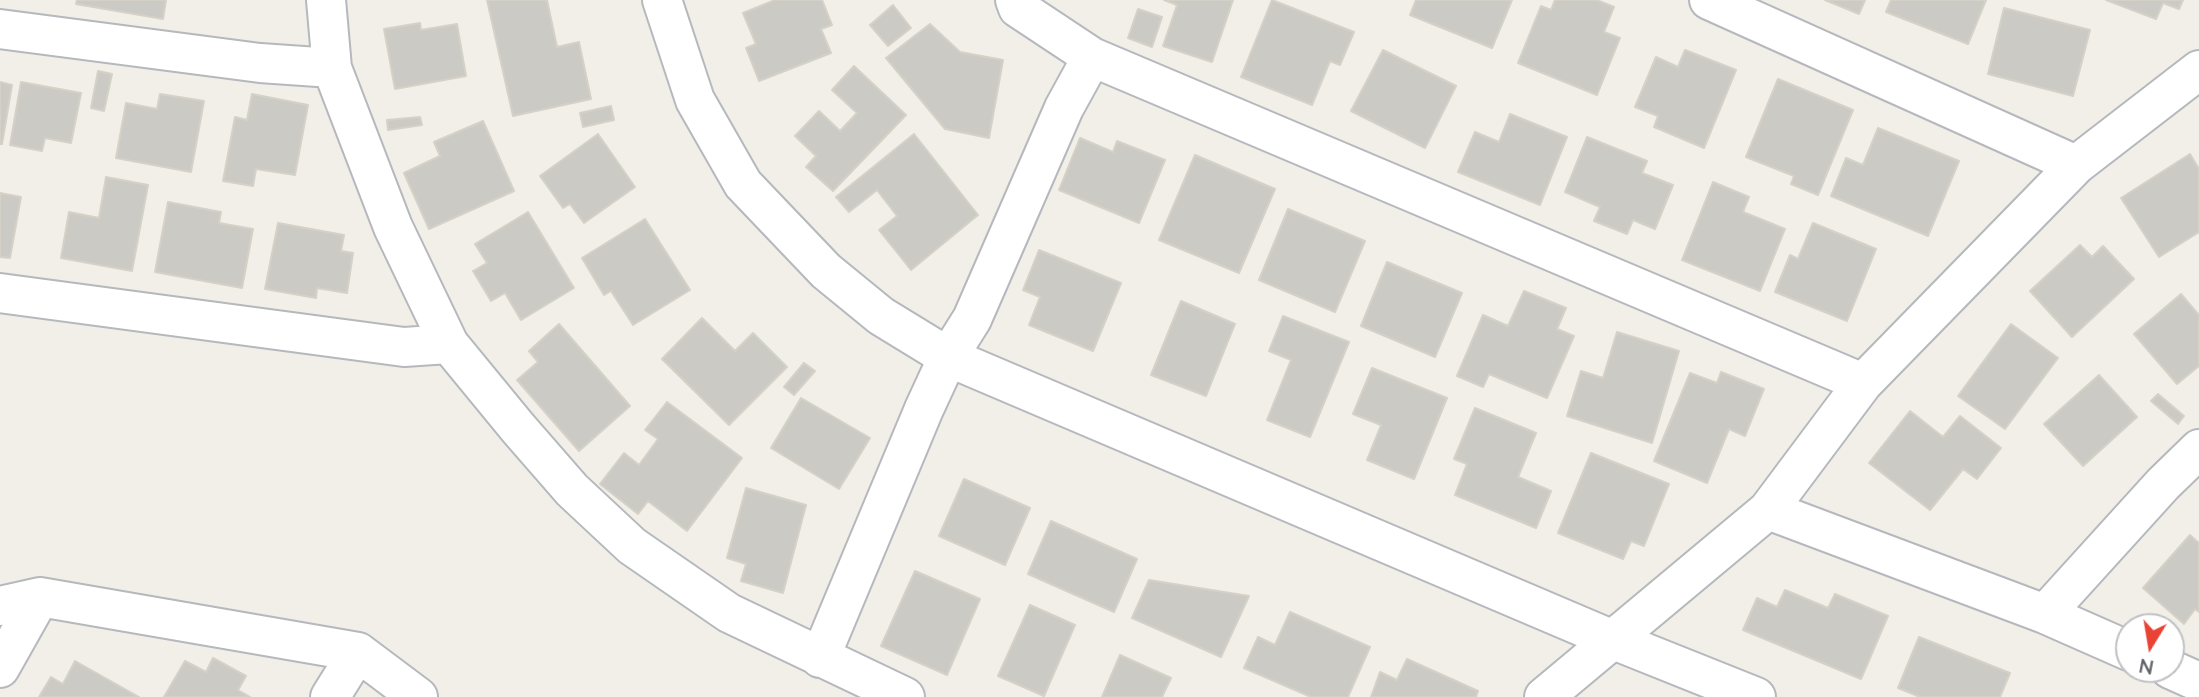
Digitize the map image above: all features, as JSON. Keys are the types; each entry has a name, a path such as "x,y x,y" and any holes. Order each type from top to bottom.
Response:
{"street":[{"path":"326,0 332,68 393,227 449,344 572,490 632,546 729,612 905,697"},
{"path":"662,0 695,100 743,184 826,271 881,316 948,357 1611,639 1756,697"},
{"path":"1015,0 1018,8 1092,57 1863,383"},
{"path":"1709,0 2076,165"},
{"path":"0,29 260,63 332,68"},
{"path":"820,658 948,357 972,319 1064,108 1092,57"},
{"path":"1545,697 1768,510 1863,383 2076,165 2199,70"},
{"path":"0,293 404,347 449,344"},
{"path":"2045,614 2163,484 2199,449"},
{"path":"1768,510 2045,614 2115,645"},
{"path":"0,668 40,597"},
{"path":"0,606 40,597 358,652 418,697"},
{"path":"330,697 358,652"}],"building":[{"path":"77,0 166,0 163,19 76,4"},
{"path":"487,0 547,0 557,47 579,42 591,99 513,116"},
{"path":"775,0 822,0 832,25 821,29 831,53 759,81 746,48 756,44 743,13"},
{"path":"1164,0 1233,0 1212,62 1163,46 1177,5"},
{"path":"1272,0 1354,32 1340,65 1330,61 1312,105 1241,77"},
{"path":"1416,0 1512,0 1492,48 1410,15"},
{"path":"1555,0 1597,0 1614,7 1604,32 1620,38 1597,95 1518,63 1541,6 1551,10"},
{"path":"1825,0 1865,0 1859,14"},
{"path":"1891,0 1986,0 1968,44 1886,12"},
{"path":"2106,0 2183,0 2179,9 2163,3 2156,19"},
{"path":"893,5 911,28 888,46 870,25"},
{"path":"2004,8 2090,30 2073,96 1988,74"},
{"path":"1138,9 1162,17 1152,47 1128,38"},
{"path":"420,23 421,30 457,24 466,76 395,89 384,29"},
{"path":"930,24 960,52 1003,60 989,138 945,129 886,58"},
{"path":"1383,50 1456,86 1425,148 1351,111"},
{"path":"1685,50 1736,70 1704,148 1654,127 1658,116 1635,107 1656,57 1678,67"},
{"path":"854,66 906,115 833,191 806,167 816,156 795,136 819,111 840,131 857,113 832,90"},
{"path":"98,71 112,74 104,111 91,108"},
{"path":"1778,79 1853,110 1818,195 1791,184 1794,176 1746,157"},
{"path":"0,82 12,85 2,144 0,144"},
{"path":"21,82 81,93 71,143 45,138 42,151 10,145"},
{"path":"160,94 204,101 191,172 116,158 126,103 157,109"},
{"path":"252,94 308,105 295,175 256,169 253,186 223,181 235,117 247,120"},
{"path":"611,106 614,120 583,127 580,113"},
{"path":"1510,114 1567,137 1540,205 1458,172 1475,132 1499,142"},
{"path":"420,117 422,125 388,130 387,120"},
{"path":"483,121 514,191 429,229 404,173 440,156 434,142"},
{"path":"1878,128 1959,161 1928,236 1831,196 1846,158 1863,165"},
{"path":"598,134 635,187 584,223 570,204 563,208 540,176"},
{"path":"914,134 978,215 911,270 879,230 897,216 877,190 849,212 836,197"},
{"path":"1587,137 1647,161 1642,173 1673,185 1655,229 1633,220 1627,234 1594,221 1600,207 1565,192"},
{"path":"1080,138 1113,152 1117,141 1165,160 1139,223 1059,190"},
{"path":"2190,154 2199,169 2199,232 2159,257 2121,198"},
{"path":"1195,155 1275,189 1239,273 1159,240"},
{"path":"106,177 148,185 132,271 61,258 69,212 99,218"},
{"path":"1713,182 1749,197 1743,212 1785,229 1760,291 1682,260"},
{"path":"0,193 21,197 10,258 0,257"},
{"path":"168,202 221,212 219,223 253,229 242,288 155,272"},
{"path":"1288,209 1365,241 1335,312 1259,280"},
{"path":"528,212 574,288 521,320 505,293 491,301 473,271 487,263 475,244"},
{"path":"645,219 690,290 633,325 611,291 604,295 582,258"},
{"path":"278,223 344,235 341,251 353,253 347,293 317,288 316,298 265,289"},
{"path":"1813,223 1876,249 1847,321 1775,292 1790,255 1798,259"},
{"path":"2080,245 2092,257 2103,246 2134,279 2072,337 2030,291"},
{"path":"1039,250 1121,283 1093,351 1029,325 1040,297 1023,290"},
{"path":"1387,262 1462,293 1435,357 1361,326"},
{"path":"1524,291 1566,308 1557,329 1574,336 1547,398 1489,374 1483,387 1457,376 1483,315 1508,326"},
{"path":"2181,294 2199,315 2199,366 2177,384 2134,334"},
{"path":"1181,301 1235,324 1206,396 1151,375"},
{"path":"1283,316 1349,342 1310,437 1267,420 1291,360 1269,351"},
{"path":"702,318 735,351 753,333 787,367 729,425 662,359"},
{"path":"559,324 630,406 579,451 517,380 538,362 529,351"},
{"path":"2011,324 2058,358 2005,429 1958,396"},
{"path":"1617,332 1679,351 1652,443 1567,416 1581,371 1603,378"},
{"path":"804,363 815,371 794,395 784,387"},
{"path":"1372,368 1447,398 1414,479 1367,460 1381,425 1353,414"},
{"path":"1721,372 1764,389 1745,436 1729,429 1707,483 1654,461 1690,373 1717,383"},
{"path":"2099,375 2137,417 2083,466 2044,424"},
{"path":"2158,394 2184,416 2178,424 2151,401"},
{"path":"801,398 870,438 839,489 771,448"},
{"path":"667,402 742,458 687,531 648,501 638,514 600,484 624,453 639,465 658,439 645,430"},
{"path":"1475,408 1536,433 1518,477 1551,491 1536,528 1455,495 1467,464 1454,459"},
{"path":"1910,411 1943,437 1960,416 2001,448 1977,479 1963,469 1930,510 1869,463"},
{"path":"1591,453 1669,484 1644,546 1631,541 1623,559 1558,533"},
{"path":"964,479 1030,508 1005,565 939,536"},
{"path":"746,488 806,505 783,593 741,581 746,564 727,558"},
{"path":"1051,521 1137,559 1114,612 1028,574"},
{"path":"2190,535 2199,543 2199,612 2195,609 2185,623 2185,613 2171,613 2143,588"},
{"path":"915,571 980,599 947,675 881,646"},
{"path":"1149,580 1249,596 1221,657 1132,618"},
{"path":"1785,590 1828,608 1835,594 1888,616 1861,679 1743,630 1757,598 1777,607"},
{"path":"1030,605 1075,625 1044,696 998,676"},
{"path":"1290,612 1370,647 1348,697 1311,697 1244,668 1258,637 1275,645"},
{"path":"1919,637 2010,673 2000,697 1920,697 1898,688"},
{"path":"1120,655 1171,678 1162,697 1102,697"},
{"path":"213,658 246,676 238,690 250,697 164,697 185,661 206,672"},
{"path":"1407,659 1478,691 1476,697 1371,697 1380,672 1397,680"},
{"path":"75,661 139,697 39,697 51,677 63,684"}]}
